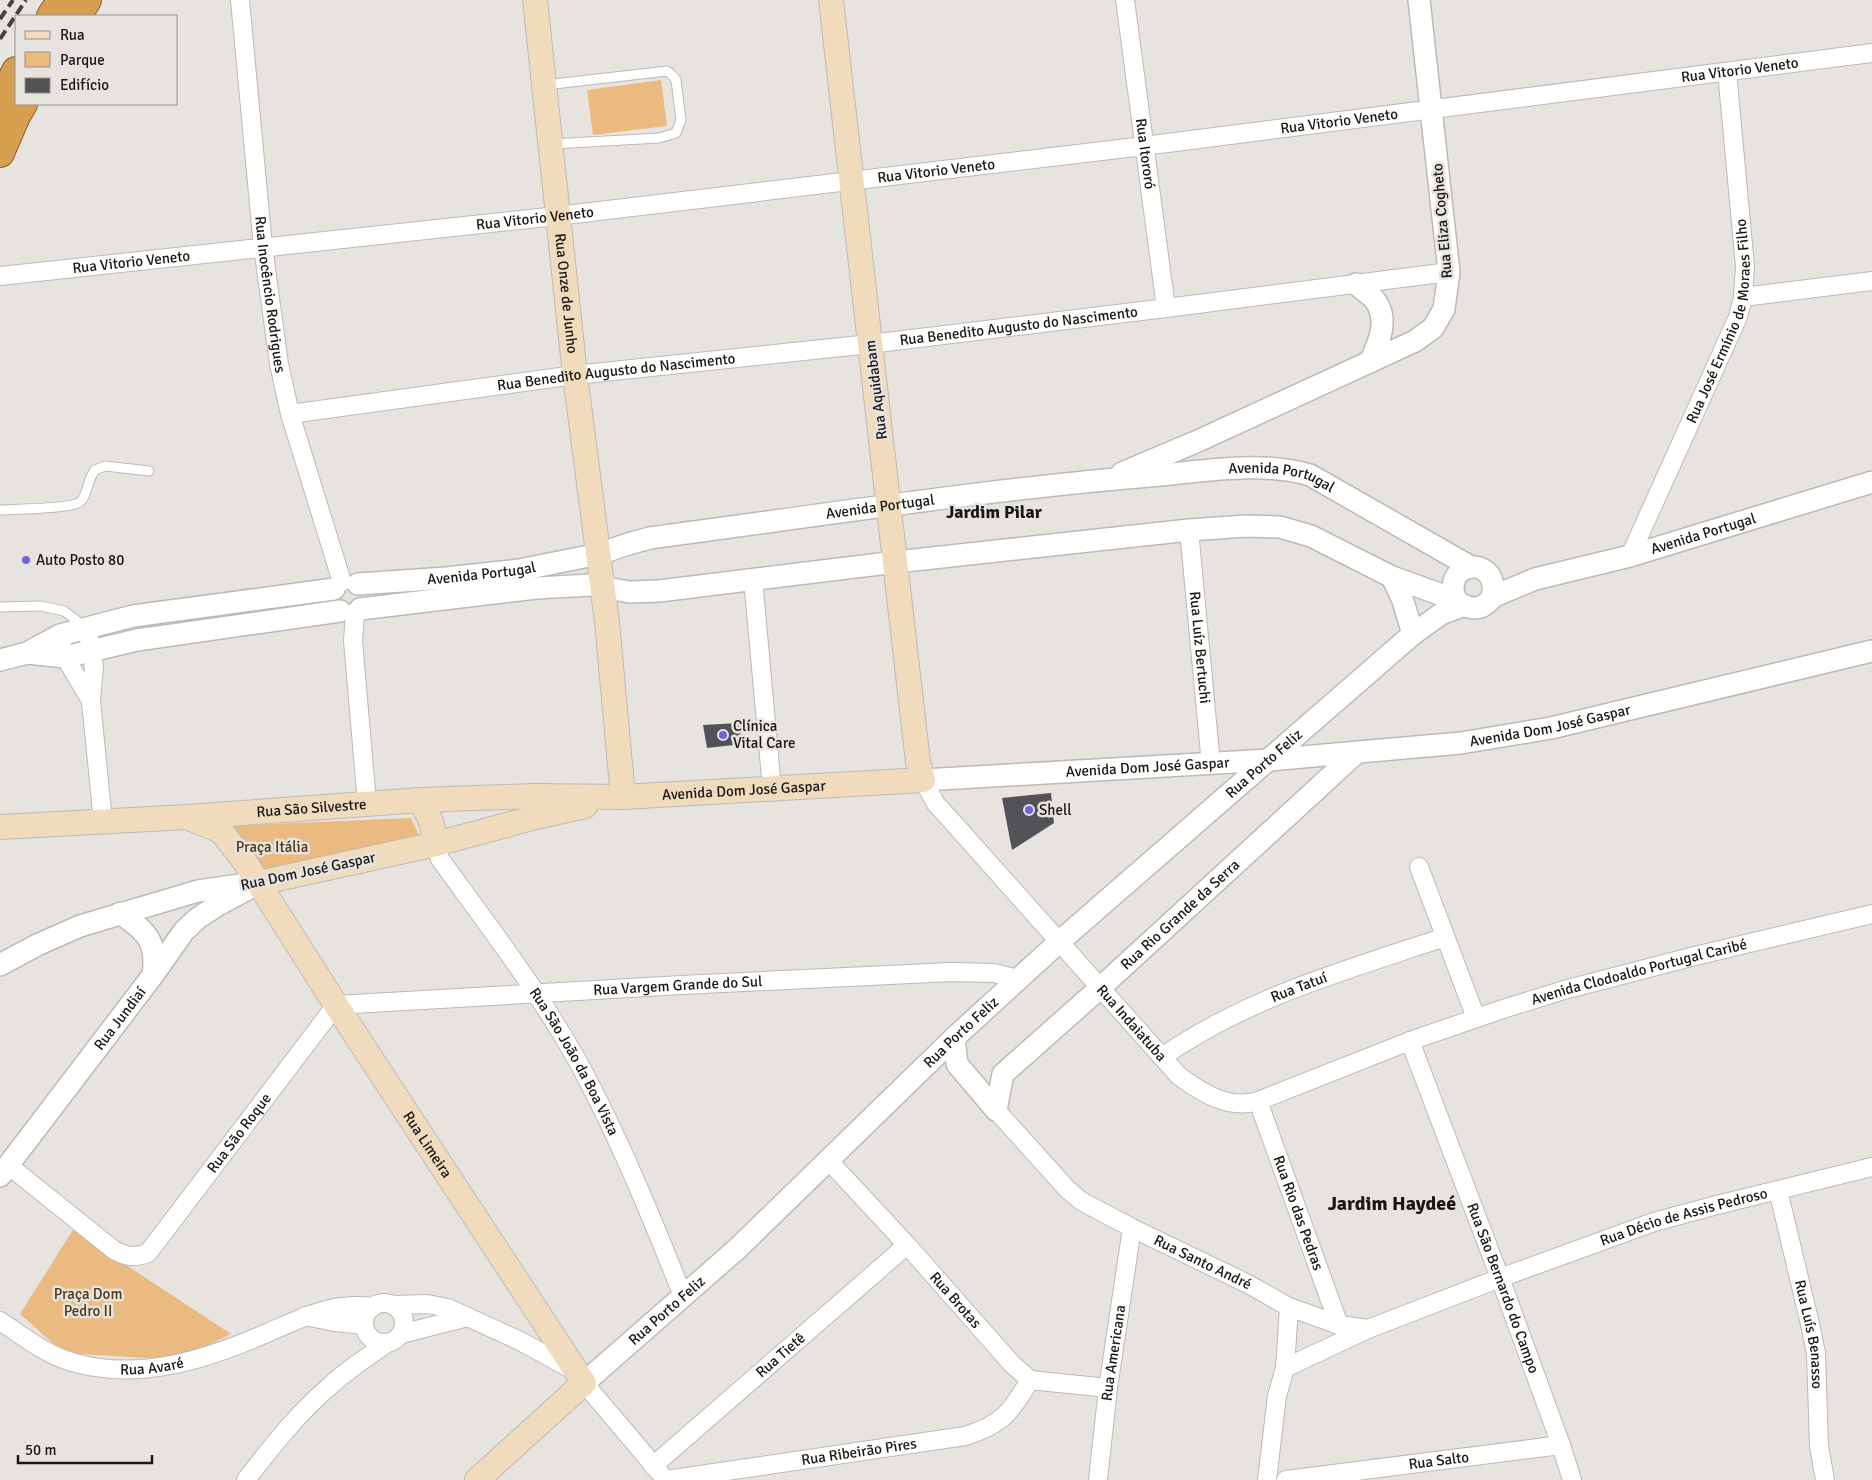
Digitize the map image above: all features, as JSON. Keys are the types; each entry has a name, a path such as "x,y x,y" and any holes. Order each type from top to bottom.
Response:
{"highway":[{"path":"52,15 62,0"},
{"path":"78,15 87,0"},
{"path":"0,103 15,73"},
{"path":"0,153 22,105"}],"main road":[{"name":"Rua Onze de Junho","path":"535,0 556,216 603,586 623,797"},
{"name":"Rua Aquidabam","path":"831,0 850,180 890,506 918,762 923,780"},
{"name":"Avenida Dom José Gaspar","path":"623,797 923,780"},
{"name":"Rua São Silvestre","path":"0,828 187,817 227,822 367,803 420,800 534,796 623,797"},
{"name":"Rua Dom José Gaspar","path":"259,883 436,844 536,817 623,797"},
{"path":"420,800 431,821 436,844"},
{"name":"Rua Limeira","path":"227,822 237,850 336,1005 580,1377"},
{"name":"Rua Porto Feliz","path":"477,1480 580,1377"}],"street":[{"name":"Rua Inocêncio Rodrigues","path":"240,0 263,247 280,364 290,414 345,585"},
{"name":"Rua Itororó","path":"1125,0 1166,308"},
{"name":"Rua Eliza Cogheto","path":"1106,480 1198,441 1415,342 1433,328 1444,310 1449,272 1419,0"},
{"name":"Rua Vitorio Veneto","path":"0,276 556,216 1144,146 1872,54"},
{"name":"Rua José Ermínio de Moraes Filho","path":"1630,556 1738,317 1743,296 1745,266 1727,72"},
{"name":"Rua Benedito Augusto do Nascimento","path":"290,414 575,376 870,344 1449,272"},
{"path":"1743,296 1872,281"},
{"path":"1356,284 1374,300 1380,309 1382,322 1381,337 1370,362"},
{"path":"1191,473 1191,463 1198,441"},
{"name":"Avenida Portugal","path":"0,660 26,653 60,635 133,616 345,585 519,570 599,554 650,538 890,506 1106,480 1261,468 1295,471 1310,475 1479,570 1535,580"},
{"name":"Avenida Portugal","path":"1492,597 1535,580 1630,556 1872,482"},
{"name":"Avenida Portugal","path":"26,653 65,657 137,640 536,588 591,585 629,592 642,592 896,562 1189,530 1246,526 1280,527 1311,536 1392,577 1459,603"},
{"name":"Rua Luíz Bertuchi","path":"1189,530 1211,764"},
{"path":"1463,569 1479,570 1492,580 1494,588 1492,597 1487,604 1479,608 1470,608 1459,603 1452,592 1456,575 1463,569"},
{"path":"1392,577 1402,598 1413,634"},
{"path":"753,579 772,789"},
{"path":"345,585 362,588 365,599 350,611 334,604 332,599 345,585"},
{"name":"Rua Porto Feliz","path":"580,1377 683,1296 737,1249 921,1069 1059,942 1413,634 1459,603"},
{"path":"350,611 367,803"},
{"path":"86,628 94,666 91,701 103,822"},
{"path":"60,635 65,657 91,701"},
{"name":"Avenida Dom José Gaspar","path":"923,780 1211,764 1355,754 1461,743 1542,730 1872,652"},
{"name":"Rua Rio Grande da Serra","path":"1003,1074 1100,988 1355,754"},
{"name":"Rua Indaiatuba","path":"923,780 936,804 948,818 1162,1057 1196,1089 1216,1098 1234,1103 1248,1104 1410,1041"},
{"name":"Rua São João da Boa Vista","path":"436,844 440,859 538,994 576,1060 604,1112 683,1296"},
{"path":"1419,867 1476,1018"},
{"name":"Rua Dom José Gaspar","path":"0,965 37,945 80,926 120,913 198,891 259,883"},
{"name":"Rua Jundiaí","path":"4,1170 153,975 184,931 198,918 218,905 259,883"},
{"path":"120,913 138,925 146,934 152,947 155,962 153,975"},
{"name":"Avenida Clodoaldo Portugal Caribé","path":"1410,1041 1573,988 1695,956 1872,914"},
{"name":"Rua Tatuí","path":"1162,1057 1209,1026 1297,986 1445,937"},
{"name":"Rua Vargem Grande do Sul","path":"336,1005 951,972 994,973 1018,980"},
{"name":"Rua São Roque","path":"4,1170 114,1250 127,1256 140,1256 148,1253 336,1005"},
{"path":"954,1038 960,1069"},
{"name":"Rua São Bernardo do Campo","path":"1410,1041 1500,1278 1572,1480"},
{"path":"921,1069 960,1069 1003,1074 996,1110"},
{"name":"Rua Santo André","path":"960,1069 1067,1189 1081,1201 1289,1306 1339,1325 1368,1329 1500,1278"},
{"name":"Rua Rio das Pedras","path":"1258,1101 1339,1325"},
{"name":"Rua Brotas","path":"829,1161 907,1245 1012,1364 1030,1380"},
{"name":"Rua Décio de Assis Pedroso","path":"1500,1278 1654,1222 1872,1167"},
{"name":"Rua Luís Benasso","path":"1778,1190 1816,1354 1819,1446 1825,1480"},
{"name":"Rua Americana","path":"1098,1480 1108,1388 1132,1228"},
{"name":"Rua Tietê","path":"653,1466 907,1245"},
{"path":"355,1366 365,1328 365,1318 373,1307 379,1304 410,1303 436,1305 468,1317 520,1341 580,1377"},
{"path":"246,1480 264,1456 307,1407 355,1366 394,1339 404,1321 398,1309 392,1305"},
{"name":"Rua Avaré","path":"0,1321 39,1347 73,1363 100,1368 128,1369 152,1368 193,1361 220,1352 305,1316 337,1306 373,1307"},
{"path":"1267,1480 1277,1396 1285,1368 1289,1306"},
{"path":"305,1316 365,1328 374,1341 394,1339 468,1317"},
{"path":"1285,1368 1368,1329"},
{"name":"Rua Limeira","path":"580,1377 666,1480"},
{"path":"1030,1380 1108,1388"},
{"name":"Rua Ribeirão Pires","path":"666,1480 965,1436 986,1429 1002,1419 1013,1408 1030,1380"},
{"name":"Rua Salto","path":"1286,1480 1561,1445"},
{"path":"260,1480 264,1456"}],"lane":[{"path":"544,85 667,71 676,80 681,120 676,133 659,138 550,144"},
{"path":"0,510 79,504 85,496 90,476 94,470 106,466 149,471"},
{"path":"0,607 40,606 64,611 86,628"}],"green space":[{"path":"661,80 667,126 593,135 587,90"},
{"name":"Praça Itália","path":"411,818 420,838 260,874 225,826"},
{"name":"Praça Dom Pedro II","path":"73,1230 231,1334 177,1360 64,1353 20,1314"}],"building":[{"name":"Clínica Vital Care","path":"739,723 742,744 707,748 703,725"},
{"name":"Shell","path":"1051,793 1054,823 1012,850 1002,798"}],"railway":[{"path":"0,19 13,0"},
{"path":"16,15 26,0"},
{"path":"0,39 15,16"}],"place":[{"name":"Auto Posto 80","path":"26,560"},
{"name":"Clínica Vital Care","path":"723,735"},
{"name":"Shell","path":"1029,810"}],"district":[{"name":"Jardim Pilar","path":"994,512"},
{"name":"Jardim Haydeé","path":"1392,1203"}]}
